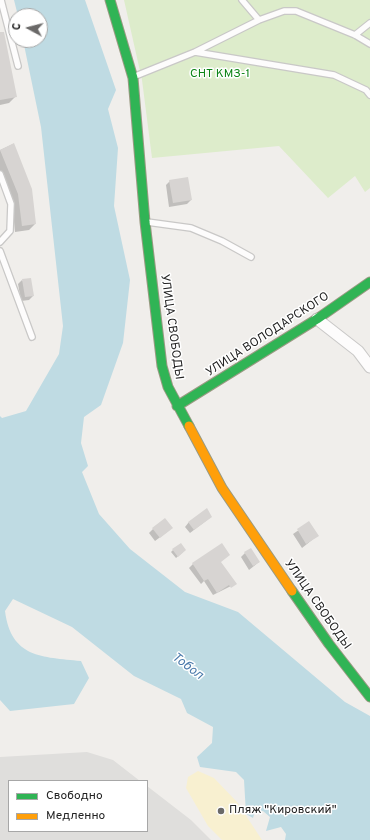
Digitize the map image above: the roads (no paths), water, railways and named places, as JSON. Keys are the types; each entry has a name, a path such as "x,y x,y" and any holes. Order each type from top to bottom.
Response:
{"street":[{"name":"УЛИЦА СВОБОДЫ","path":"110,0 133,78 145,222 162,366 168,387 222,488 329,644 370,697"},
{"name":"УЛИЦА ВОЛОДАРСКОГО","path":"178,406 317,319 370,282"},
{"path":"317,319 358,352 370,367"}],"lane":[{"path":"1,0 18,66"},
{"path":"242,0 259,20"},
{"path":"133,78 195,52 259,20 284,11 296,11 355,35 370,44"},
{"path":"355,35 370,23"},
{"path":"195,52 334,75 366,90 370,95"},
{"path":"0,174 11,204 10,231 0,242"},
{"path":"145,222 191,228 222,241 251,257"},
{"path":"0,251 32,337"}],"water":[{"name":"Тобол","path":"14,0 85,0 116,90 108,109 118,148 114,206 130,280 123,343 101,405 84,417 81,443 88,466 82,472 99,514 130,549 185,592 238,612 345,702 370,716 370,840 285,840 286,834 281,827 266,831 270,817 263,811 255,811 253,818 246,814 244,780 236,772 200,767 197,757 212,743 213,727 187,713 181,699 134,676 72,627 13,599 5,611 8,626 14,638 21,646 41,656 81,661 89,678 74,704 10,711 0,700 0,416 2,418 26,411 59,354 63,326 41,127 25,48 48,48 48,8 16,8"}],"place":[{"name":"Пляж \"Кировский\"","path":"221,811"}],"park label":[{"name":"СНТ КМЗ-1","path":"220,75"}]}
